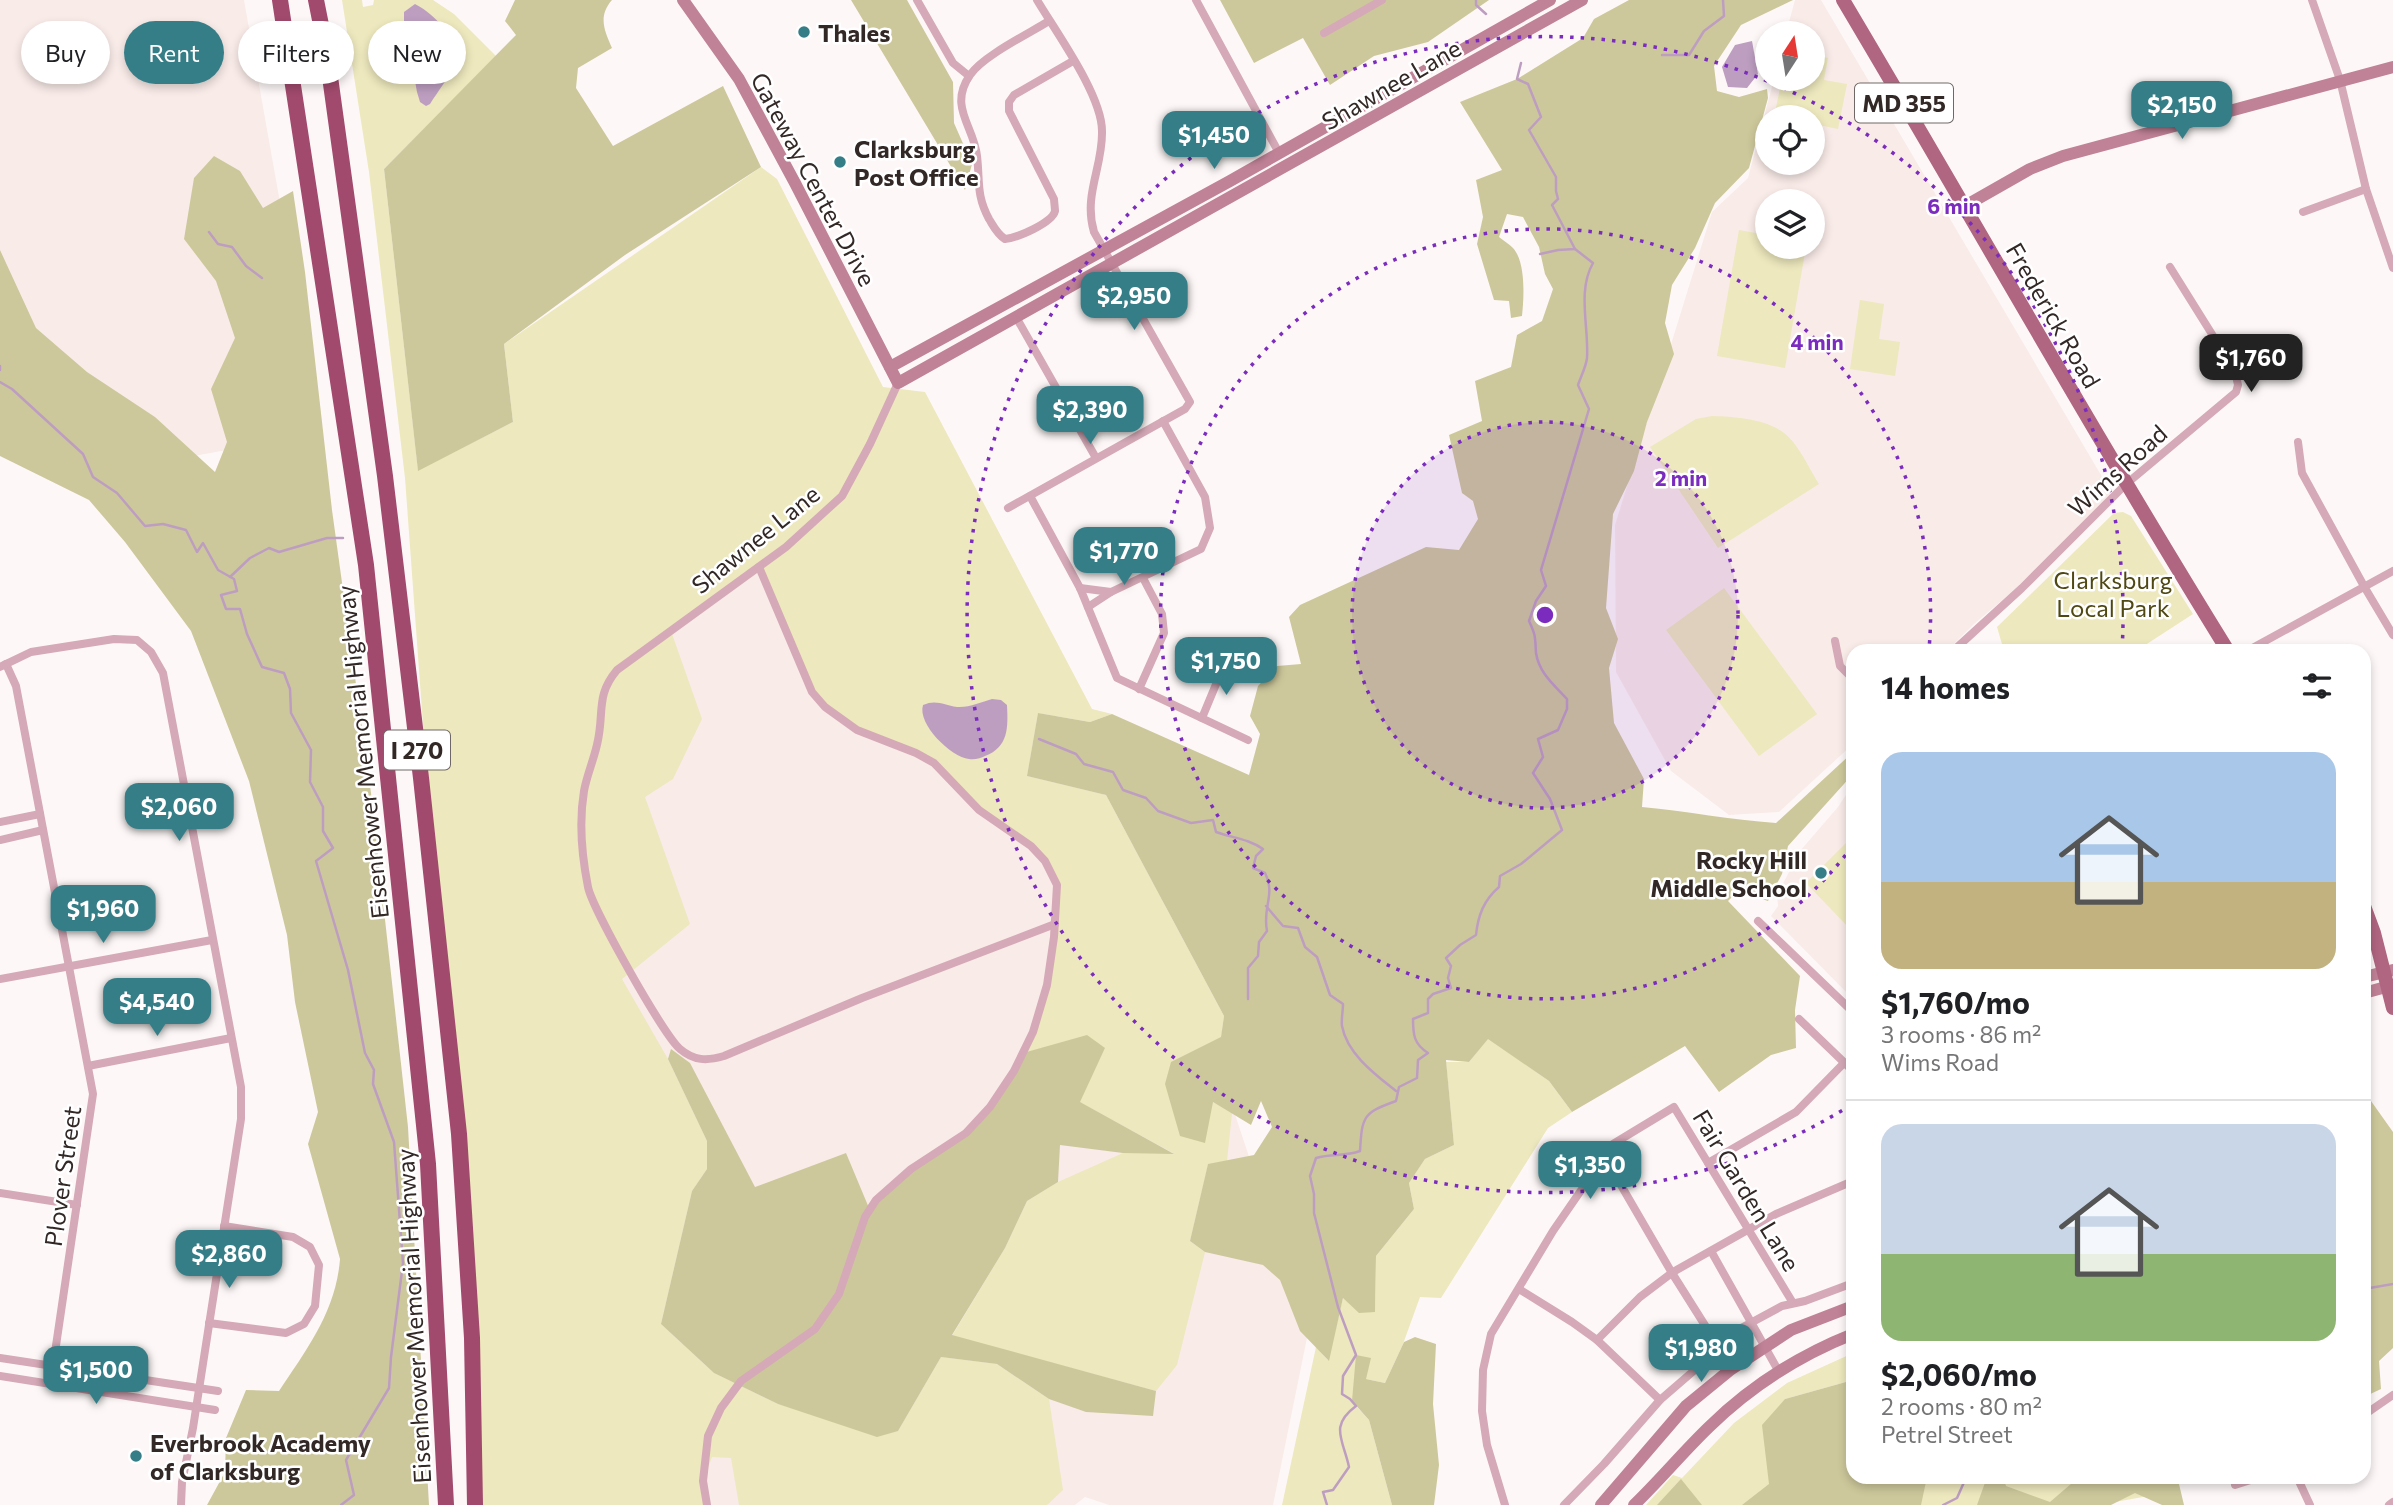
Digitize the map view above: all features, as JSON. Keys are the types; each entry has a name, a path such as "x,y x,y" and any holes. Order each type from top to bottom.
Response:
{"highway":[{"name":"Eisenhower Memorial Highway","path":"280,0 366,565 428,1164 446,1505"},
{"name":"I 270","path":"316,0 327,55 385,476 438,927 466,1226 472,1338 475,1505"}],"main road":[{"name":"Frederick Road","path":"1843,0 2125,485 2224,644"},
{"path":"2371,924 2389,971 2393,1008"}],"street":[{"name":"Gateway Center Drive","path":"684,0 739,79 898,383"},
{"path":"917,0 953,63 969,76"},
{"path":"1008,508 1185,409 1190,402 1094,232 1089,216 1090,200 1102,150 1100,114 1037,0"},
{"path":"1196,0 1279,153"},
{"path":"1324,33 1382,0"},
{"name":"Shawnee Lane","path":"890,367 1104,251 1550,0"},
{"name":"Shawnee Lane","path":"1055,923 862,998 724,1056 707,1061 693,1057 673,1043 633,976 588,890 582,828 584,792 598,738 601,696 607,681 617,670 786,547 842,496 898,383 1582,0"},
{"path":"2312,0 2340,80 2366,189 2393,268"},
{"path":"1049,21 979,64 969,76 962,92 960,105 977,155 978,193 998,235 1005,239 1015,238 1050,219 1055,210 1054,199 1009,111 1009,102 1013,94 1073,61"},
{"path":"1965,206 2031,169 2063,156 2393,67"},
{"path":"2302,212 2366,189"},
{"name":"Wims Road","path":"1961,644 2022,588 2125,485 2236,392 2238,385 2235,371 2169,267"},
{"path":"1016,317 1096,458"},
{"path":"1088,607 1111,592 1201,549 1210,528 1205,497 1163,421"},
{"path":"2298,442 2302,473 2393,635"},
{"path":"1030,496 1080,588 1116,678 1248,740"},
{"path":"707,1505 703,1481 708,1436 721,1408 741,1381 815,1329 839,1294 865,1217 876,1200 912,1169 966,1133 990,1107 1014,1071 1033,1032 1047,985 1055,923 1056,885 1045,861 1031,846 979,810 934,763 916,753 857,730 825,707 812,692 759,567"},
{"path":"2260,644 2393,571"},
{"path":"1139,689 1164,633 1162,614 1143,578"},
{"path":"1080,588 1111,592"},
{"path":"3,666 31,652 114,639 137,640 151,652 163,673 241,1087 241,1119 180,1505"},
{"path":"1835,641 1840,666 1846,672"},
{"path":"1202,718 1224,665"},
{"name":"Plover Street","path":"3,666 16,686 93,1094 93,1109 52,1366"},
{"path":"0,822 40,814"},
{"path":"0,840 43,830"},
{"path":"1758,921 1846,1005"},
{"path":"0,979 212,940"},
{"path":"2371,975 2389,971"},
{"path":"2371,991 2391,986"},
{"path":"1708,1163 1796,1112 1844,1062 1798,1019"},
{"path":"88,1066 231,1038"},
{"name":"Fair Garden Lane","path":"1506,1505 1487,1446 1482,1389 1491,1335 1553,1231 1613,1144 1674,1107 1793,1303"},
{"path":"1604,1156 1718,1346"},
{"path":"1597,1340 1640,1297 1672,1273 1776,1214 1846,1184"},
{"path":"0,1193 78,1205"},
{"path":"209,1323 286,1333 304,1324 315,1306 319,1265 310,1247 293,1237 225,1226"},
{"path":"1711,1251 1779,1372"},
{"path":"1564,1505 1660,1400 1712,1355 1732,1333 1751,1321 1793,1303 1846,1285"},
{"path":"1518,1289 1597,1340 1660,1400"},
{"path":"1601,1505 1686,1406 1730,1370 1791,1330 1846,1309"},
{"path":"1634,1505 1710,1426 1751,1391 1795,1361 1846,1337"},
{"path":"0,1358 218,1391"},
{"path":"0,1376 215,1410"},
{"path":"2371,1410 2393,1395"},
{"path":"2300,1484 2310,1505"}],"shaded area":[{"path":"0,0 244,0 248,21 238,21 238,84 259,84 321,433 166,461 0,325"},
{"path":"515,0 612,0 604,17 612,48 578,68 576,88 613,146 723,86 761,167 625,255 504,344 513,422 418,471 384,169 516,35 505,21"},
{"path":"851,0 907,0 953,82 954,123 972,164 965,190"},
{"path":"1220,0 1489,0 1428,42 1374,56 1330,85 1303,38 1254,63"},
{"path":"1629,0 1793,0 1741,25 1714,66 1717,91 1739,97 1767,91 1768,98 1766,105 1755,105 1755,146 1749,168 1715,203 1695,248 1672,285 1665,323 1674,354 1647,422 1634,471 1613,514 1606,608 1618,639 1609,668 1614,723 1644,779 1642,807 1776,823 1846,758 1846,782 1788,846 1782,874 1768,901 1738,891 1728,901 1800,976 1795,1010 1796,1048 1771,1055 1719,1092 1685,1046 1572,1112 1549,1081 1488,1039 1469,1062 1446,1060 1454,1145 1425,1159 1409,1183 1414,1209 1376,1256 1375,1312 1359,1313 1343,1298 1329,1361 1300,1331 1280,1280 1263,1265 1205,1252 1190,1241 1208,1164 1254,1155 1272,1127 1261,1101 1251,1125 1213,1102 1205,1143 1180,1136 1165,1084 1171,1062 1221,1037 1224,1016 1106,795 1027,776 1038,713 1090,722 1112,714 1249,775 1260,734 1250,716 1258,686 1277,666 1301,664 1289,617 1300,605 1426,547 1459,550 1478,519 1473,501 1462,493 1449,435 1482,421 1475,381 1511,367 1517,335 1542,321 1553,289 1545,274 1539,247 1523,217 1507,214 1499,237 1513,248 1520,262 1522,316 1511,318 1509,301 1494,300 1477,244 1483,217 1476,180 1502,170 1460,102 1517,79 1583,38 1594,19"},
{"path":"1795,0 1821,0 2111,492 2012,592 1954,644 1846,644 1846,750 1779,812 1729,815 1671,771 1616,672 1615,525 1712,212 1748,178 1755,151 1755,175 1825,175 1825,105 1767,105 1771,91 1825,91 1825,21 1789,21"},
{"path":"415,4 437,21 404,21 404,12"},
{"path":"1752,41 1755,78 1747,88 1728,87 1722,67 1735,45"},
{"path":"416,84 443,84 426,106 420,102"},
{"path":"214,156 240,171 263,208 293,191 332,510 371,793 408,1127 429,1505 207,1505 225,1472 226,1438 246,1390 279,1391 326,1313 333,1296 340,1259 308,1144 318,1112 295,1002 287,935 249,781 191,631 125,542 89,500 0,456 0,250 36,328 87,372 155,417 215,472 227,442 211,389 235,338 216,281 184,239 194,178"},
{"path":"867,391 1161,893 1308,1333 1273,1505 1109,1505 1085,1497 1075,1505 496,1505 513,422"},
{"path":"992,699 1001,700 1007,705 1005,735 999,747 978,759 969,759 953,752 937,738 925,721 923,705 928,703 961,707"},
{"name":"Rocky Hill Middle School","path":"1846,795 1846,992 1771,916 1778,906 1777,895 1800,851"},
{"path":"1087,1035 1105,1048 1080,1102 1174,1154 1123,1153 1060,1145 1058,1182 1027,1201 1005,1248 952,1335 1156,1391 1153,1416 1086,1412 1049,1399 997,1364 941,1357 898,1431 877,1437 778,1404 714,1373 661,1324 692,1191 707,1169 707,1141 668,1059 671,1049 690,1063 755,1187 846,1153 869,1208 911,1169 966,1133 990,1107 1023,1053"},
{"path":"2371,1101 2393,1132 2393,1348 2379,1361 2381,1389 2371,1394"},
{"path":"1415,1337 1436,1344 1433,1404 1439,1465 1434,1505 1392,1505 1369,1420 1352,1401 1356,1355 1371,1358 1366,1379 1385,1383 1404,1342"},
{"path":"1846,1382 1846,1484 1926,1484 1921,1505 1742,1505 1769,1484 1762,1425 1785,1399"},
{"path":"1681,1479 1702,1505 1657,1505"},
{"path":"1984,1484 2005,1484 2050,1502 2071,1484 2179,1484 2184,1505 2162,1505 2135,1493 2111,1505 1977,1505"}],"green space":[{"path":"342,0 362,0 363,7 373,5 374,0 433,0 461,21 368,21 368,84 466,84 466,26 496,56 384,169 418,470 513,422 504,344 761,167 777,179 883,387 925,392 1092,709 1112,714 1090,722 1038,713 1027,776 1106,795 1224,1016 1213,1102 1232,1113 1227,1161 1208,1165 1190,1241 1205,1252 1177,1365 1156,1391 952,1336 1005,1248 1027,1201 1058,1182 1123,1153 1173,1153 1079,1102 1105,1048 1023,1053 1047,985 1056,885 1045,861 979,810 934,763 857,730 812,692 759,567 671,631 702,719 673,779 645,797 690,924 622,979 668,1059 707,1141 707,1169 692,1191 661,1324 714,1373 778,1404 898,1431 941,1357 997,1364 1049,1399 1063,1490 1047,1505 739,1505 731,1458 712,1457 703,1481 707,1505 480,1505 405,478 369,172 354,76 354,21 345,21"},
{"path":"1825,80 1847,84 1838,129 1825,126 1825,105 1777,105 1779,91 1825,91"},
{"path":"1739,230 1755,233 1755,259 1804,259 1785,368 1717,356"},
{"path":"1860,300 1884,304 1879,339 1900,342 1895,376 1850,369"},
{"path":"1712,416 1756,421 1777,428 1797,447 1819,484 1718,548 1650,447 1696,419"},
{"name":"Clarksburg Local Park","path":"2123,512 2131,516 2193,614 2147,644 2002,644 1997,627 2114,513"},
{"path":"1724,588 1817,714 1759,756 1666,630"},
{"path":"1846,843 1846,925 1806,883"},
{"path":"1488,1038 1549,1081 1572,1112 1548,1128 1441,1298 1420,1297 1385,1383 1366,1379 1356,1406 1369,1420 1392,1505 1282,1505 1316,1347 1328,1360 1343,1298 1375,1312 1376,1256 1414,1209 1409,1183 1425,1159 1454,1145 1446,1062 1469,1062"},
{"path":"1846,1356 1846,1382 1785,1399 1846,1469 1846,1484 2169,1484 2171,1492 2098,1505 1646,1505 1673,1475 1682,1478 1734,1423 1787,1383"}],"waterway":[{"path":"1476,0 1476,5 1486,14"},
{"path":"1662,55 1689,55 1704,31 1724,16 1723,0"},
{"path":"1327,1505 1323,1492 1333,1490 1349,1467 1340,1427 1348,1413 1356,1406 1342,1394 1343,1376 1356,1355 1338,1307 1314,1213 1310,1176 1316,1158 1360,1151 1366,1117 1396,1101 1399,1087 1417,1078 1418,1060 1428,1053 1415,1039 1413,1019 1428,1013 1428,999 1433,994 1451,988 1448,978 1451,966 1446,958 1476,935 1483,908 1499,887 1500,876 1521,864 1562,830 1550,799 1533,773 1543,757 1538,739 1558,730 1567,709 1567,699 1540,667 1529,621 1536,601 1546,586 1541,570 1589,409 1578,385 1587,358 1585,297 1588,274 1593,263 1575,249 1552,205 1558,199 1556,177 1529,130 1541,117 1528,84 1517,79 1521,63"},
{"path":"209,232 218,244 232,247 246,266 262,278"},
{"path":"1540,254 1575,249"},
{"path":"0,382 12,389 83,454 93,477 117,493 145,526 163,524 186,530 197,552 203,543 218,570 234,579 237,591 221,595 226,609 240,609 247,634 262,667 284,673 290,689 291,713 311,750 310,782 323,807 323,831 333,848 316,861 348,970 365,1053 374,1070 373,1084 394,1142 403,1263 389,1388 346,1460 354,1495 341,1505"},
{"path":"230,577 250,558 269,548 279,552 327,538 343,538"},
{"path":"1039,739 1076,754 1084,764 1113,772 1123,790 1146,798 1158,811 1191,823 1213,820 1216,832 1263,849 1256,856 1253,868 1265,873 1268,881 1267,931 1259,942 1258,956 1248,968 1248,999"},
{"path":"1266,906 1283,926 1298,928 1305,947 1317,957 1330,995 1343,1004 1342,1026 1350,1046 1363,1063 1396,1091"},
{"path":"2371,1288 2393,1284"},
{"path":"1943,1505 1957,1498 1963,1484"}],"place":[{"name":"Thales","path":"804,32"},
{"name":"Clarksburg Post Office","path":"840,162"},
{"name":"Rocky Hill Middle School","path":"1821,873"},
{"name":"Everbrook Academy of Clarksburg","path":"136,1456"}]}
